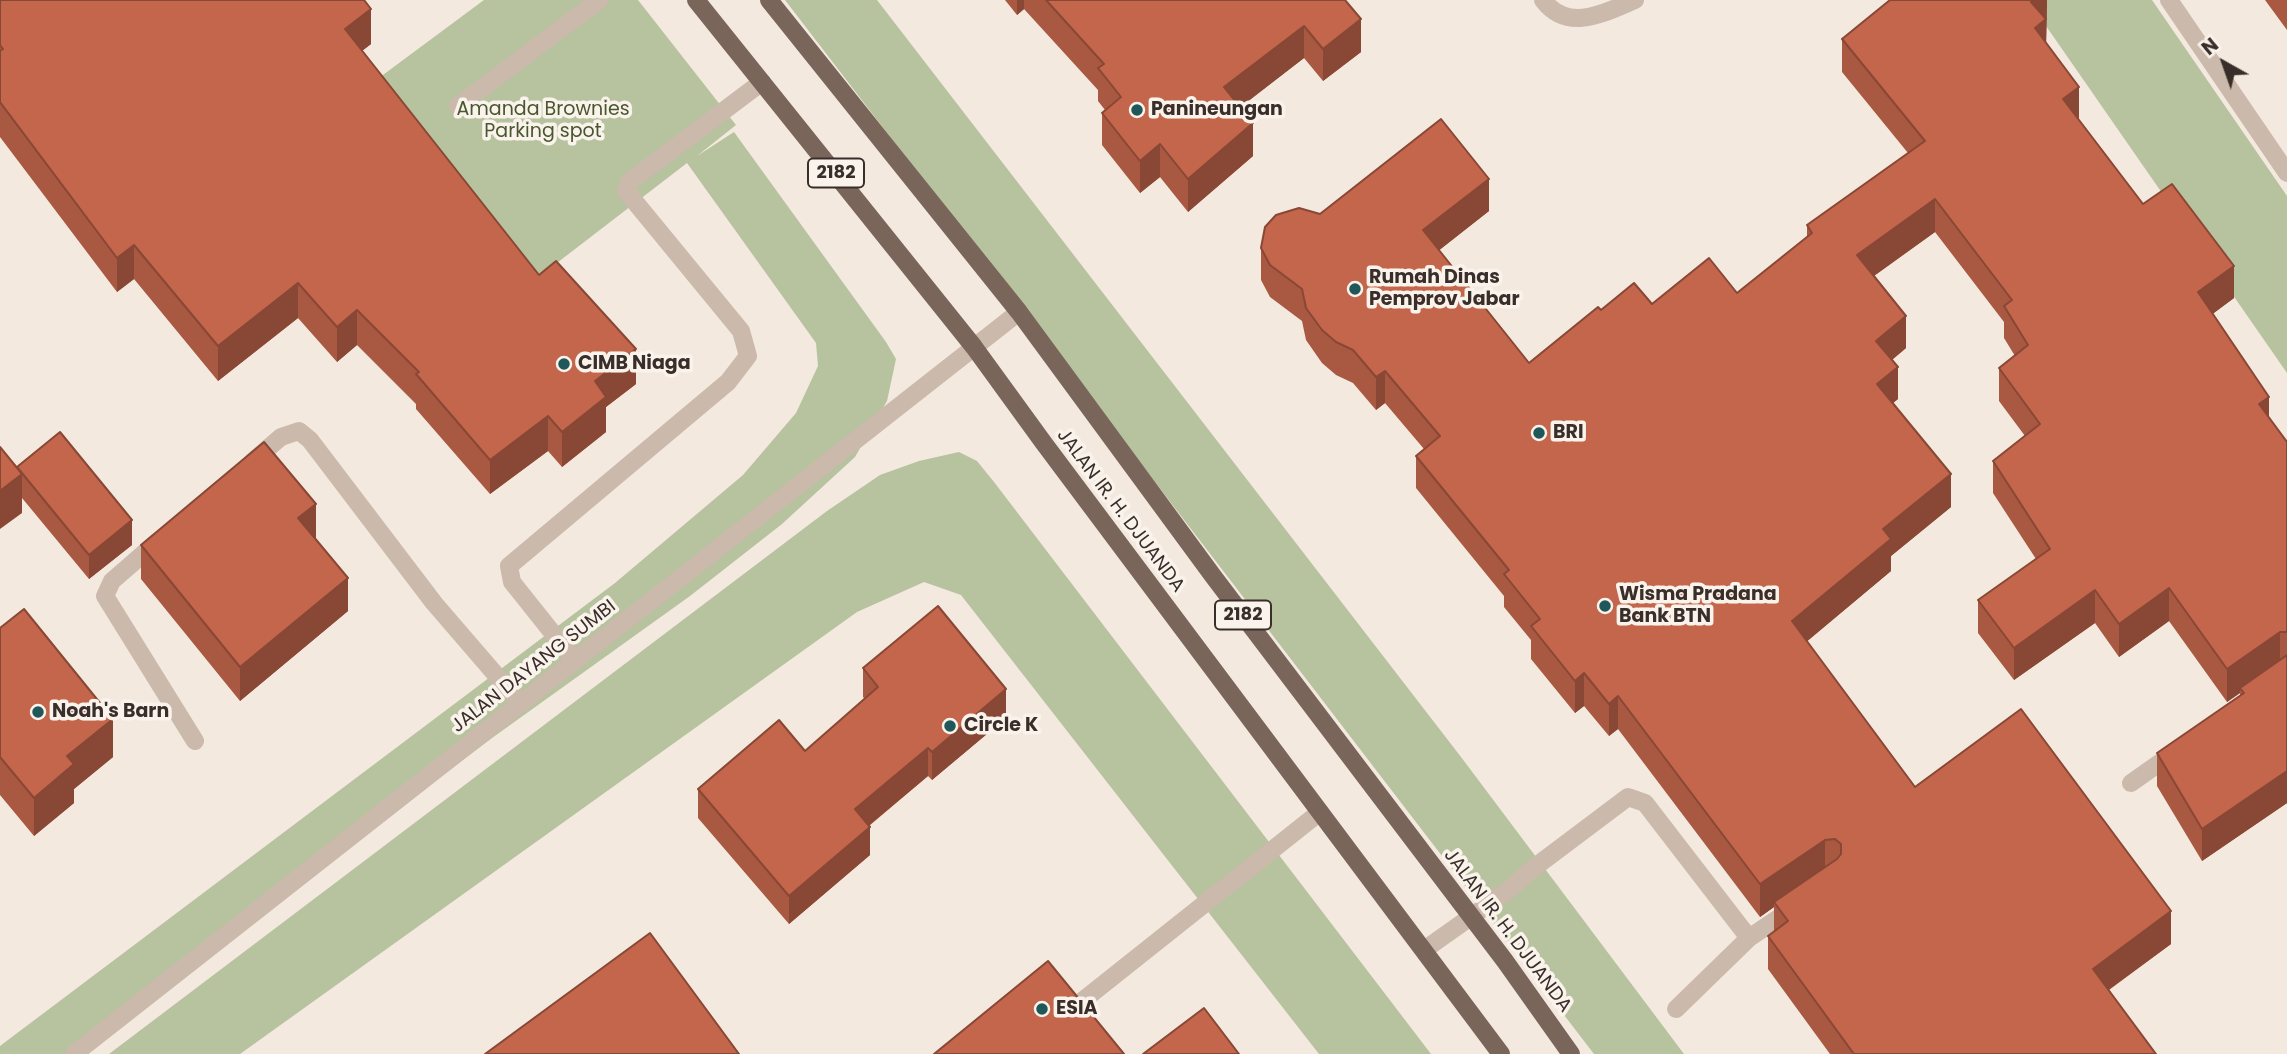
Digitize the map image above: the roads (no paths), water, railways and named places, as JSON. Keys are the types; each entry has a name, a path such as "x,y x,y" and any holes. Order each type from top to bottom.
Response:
{"main road":[{"name":"JALAN IR. H. DJUANDA","path":"696,0 974,347 1501,1054"},
{"name":"JALAN IR. H. DJUANDA","path":"769,0 1018,312 1213,576 1471,916 1571,1054"}],"street":[{"path":"458,106 599,0"},
{"path":"1543,0 1552,12 1574,19 1598,15 1635,0"},
{"path":"2169,0 2287,173"},
{"path":"575,661 512,582 509,566 728,382 748,356 741,331 626,191 629,182 762,82"},
{"name":"JALAN DAYANG SUMBI","path":"74,1054 1018,312"},
{"path":"239,473 281,437 299,431 310,440 434,603 521,704"},
{"path":"175,527 112,581 105,596 195,741"},
{"path":"2131,783 2187,744"},
{"path":"1424,950 1510,889 1628,797 1645,803 1749,938"},
{"path":"1081,1002 1320,812"},
{"path":"1676,1009 1749,938 1811,896"}],"place":[{"name":"Panineungan","path":"1137,110"},
{"name":"Rumah Dinas Pemprov Jabar","path":"1355,289"},
{"name":"CIMB Niaga","path":"564,364"},
{"name":"BRI","path":"1539,433"},
{"name":"Wisma Pradana Bank BTN","path":"1605,606"},
{"name":"Noah's Barn","path":"38,712"},
{"name":"Circle K","path":"950,726"},
{"name":"ESIA","path":"1042,1009"}],"park label":[{"name":"Amanda Brownies Parking spot","path":"543,121"}]}
